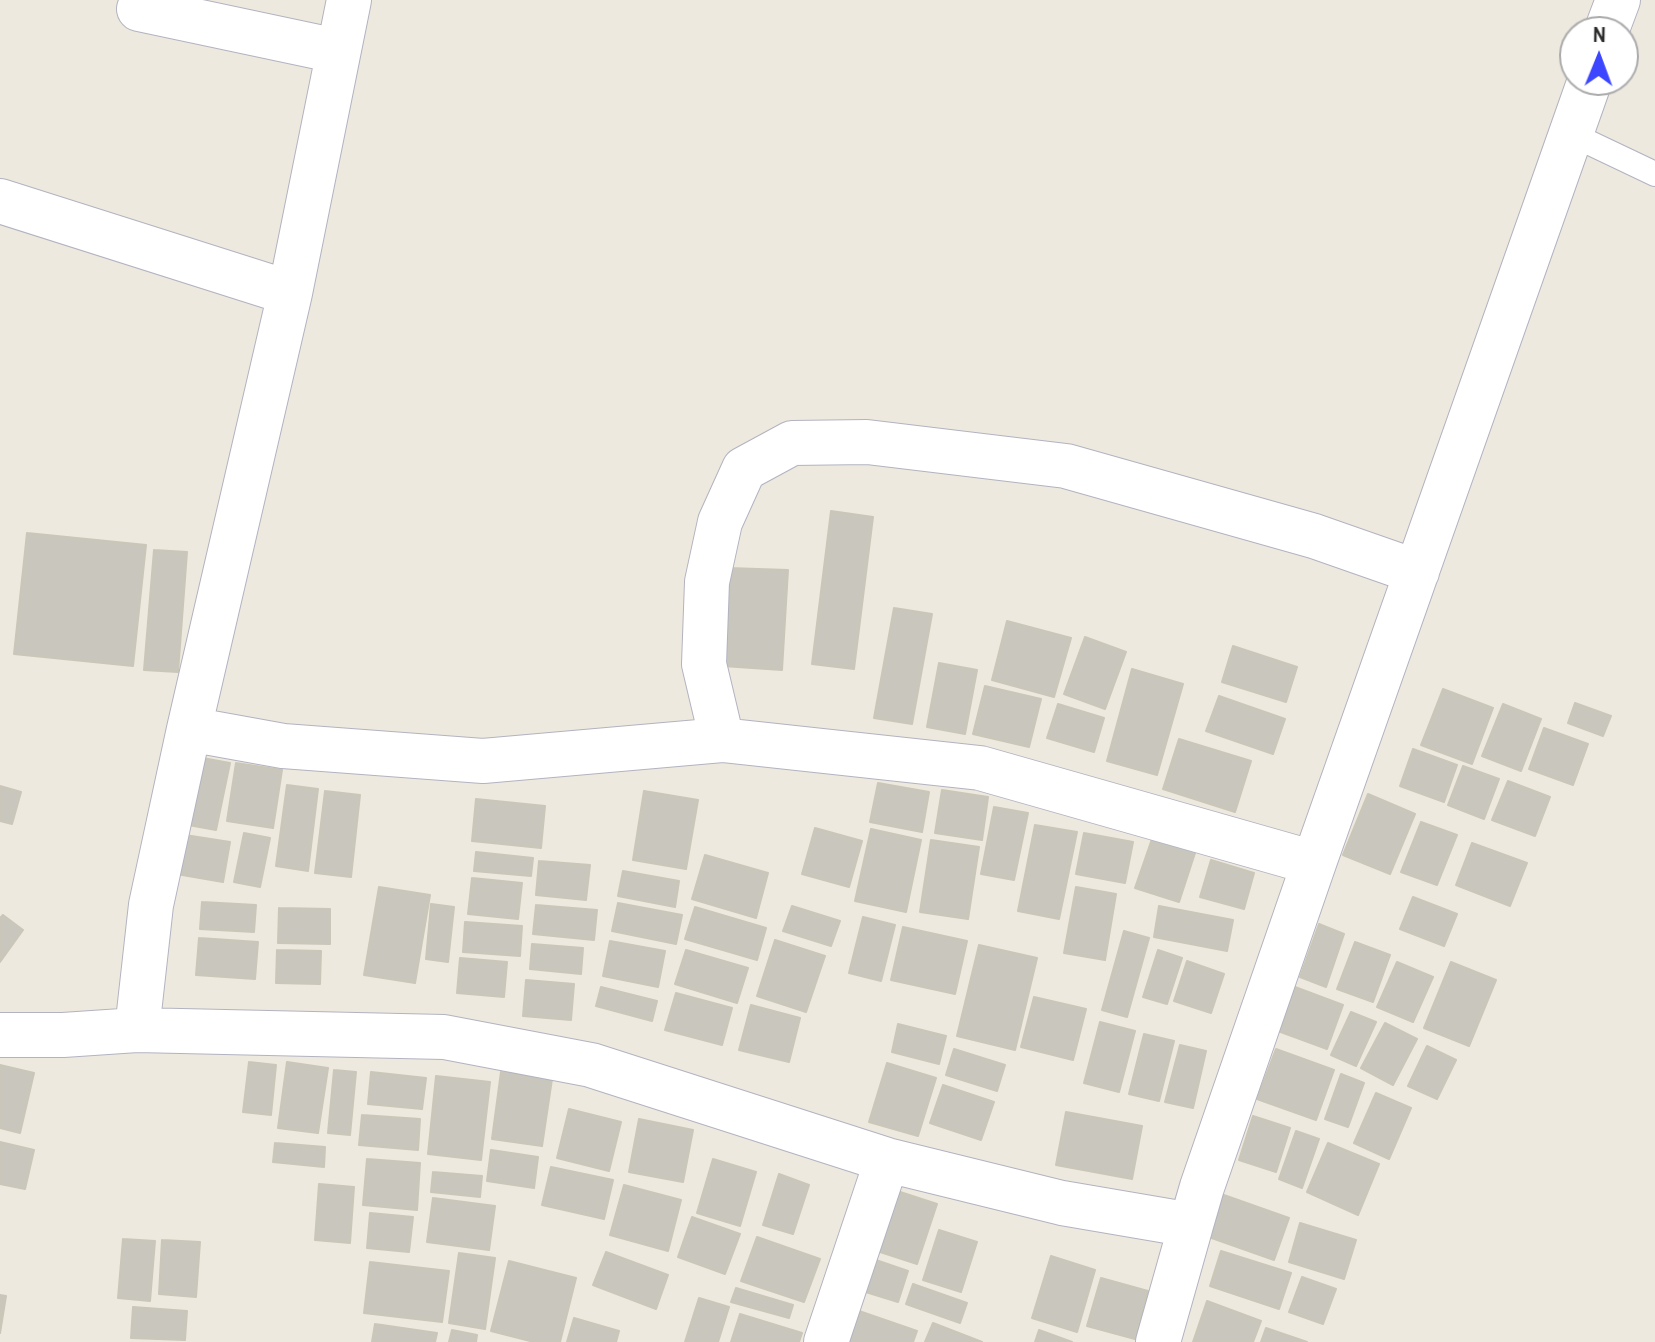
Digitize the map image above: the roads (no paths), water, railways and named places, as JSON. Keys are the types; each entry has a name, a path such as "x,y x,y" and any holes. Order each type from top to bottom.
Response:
{"street":[{"path":"122,1031 290,293 349,0"},
{"path":"139,9 337,51"},
{"path":"1158,1342 1202,1187 1584,96"},
{"path":"0,201 290,293"},
{"path":"722,740 704,664 707,582 720,522 744,469 792,443 867,442 1066,466 1314,536 1417,572"},
{"path":"189,729 283,746 483,761 722,740 980,768 1314,863"},
{"path":"0,1035 122,1031 444,1037 591,1065 887,1160 1062,1203 1191,1225"},
{"path":"826,1342 887,1160"}],"lane":[{"path":"1571,134 1655,174"}]}
